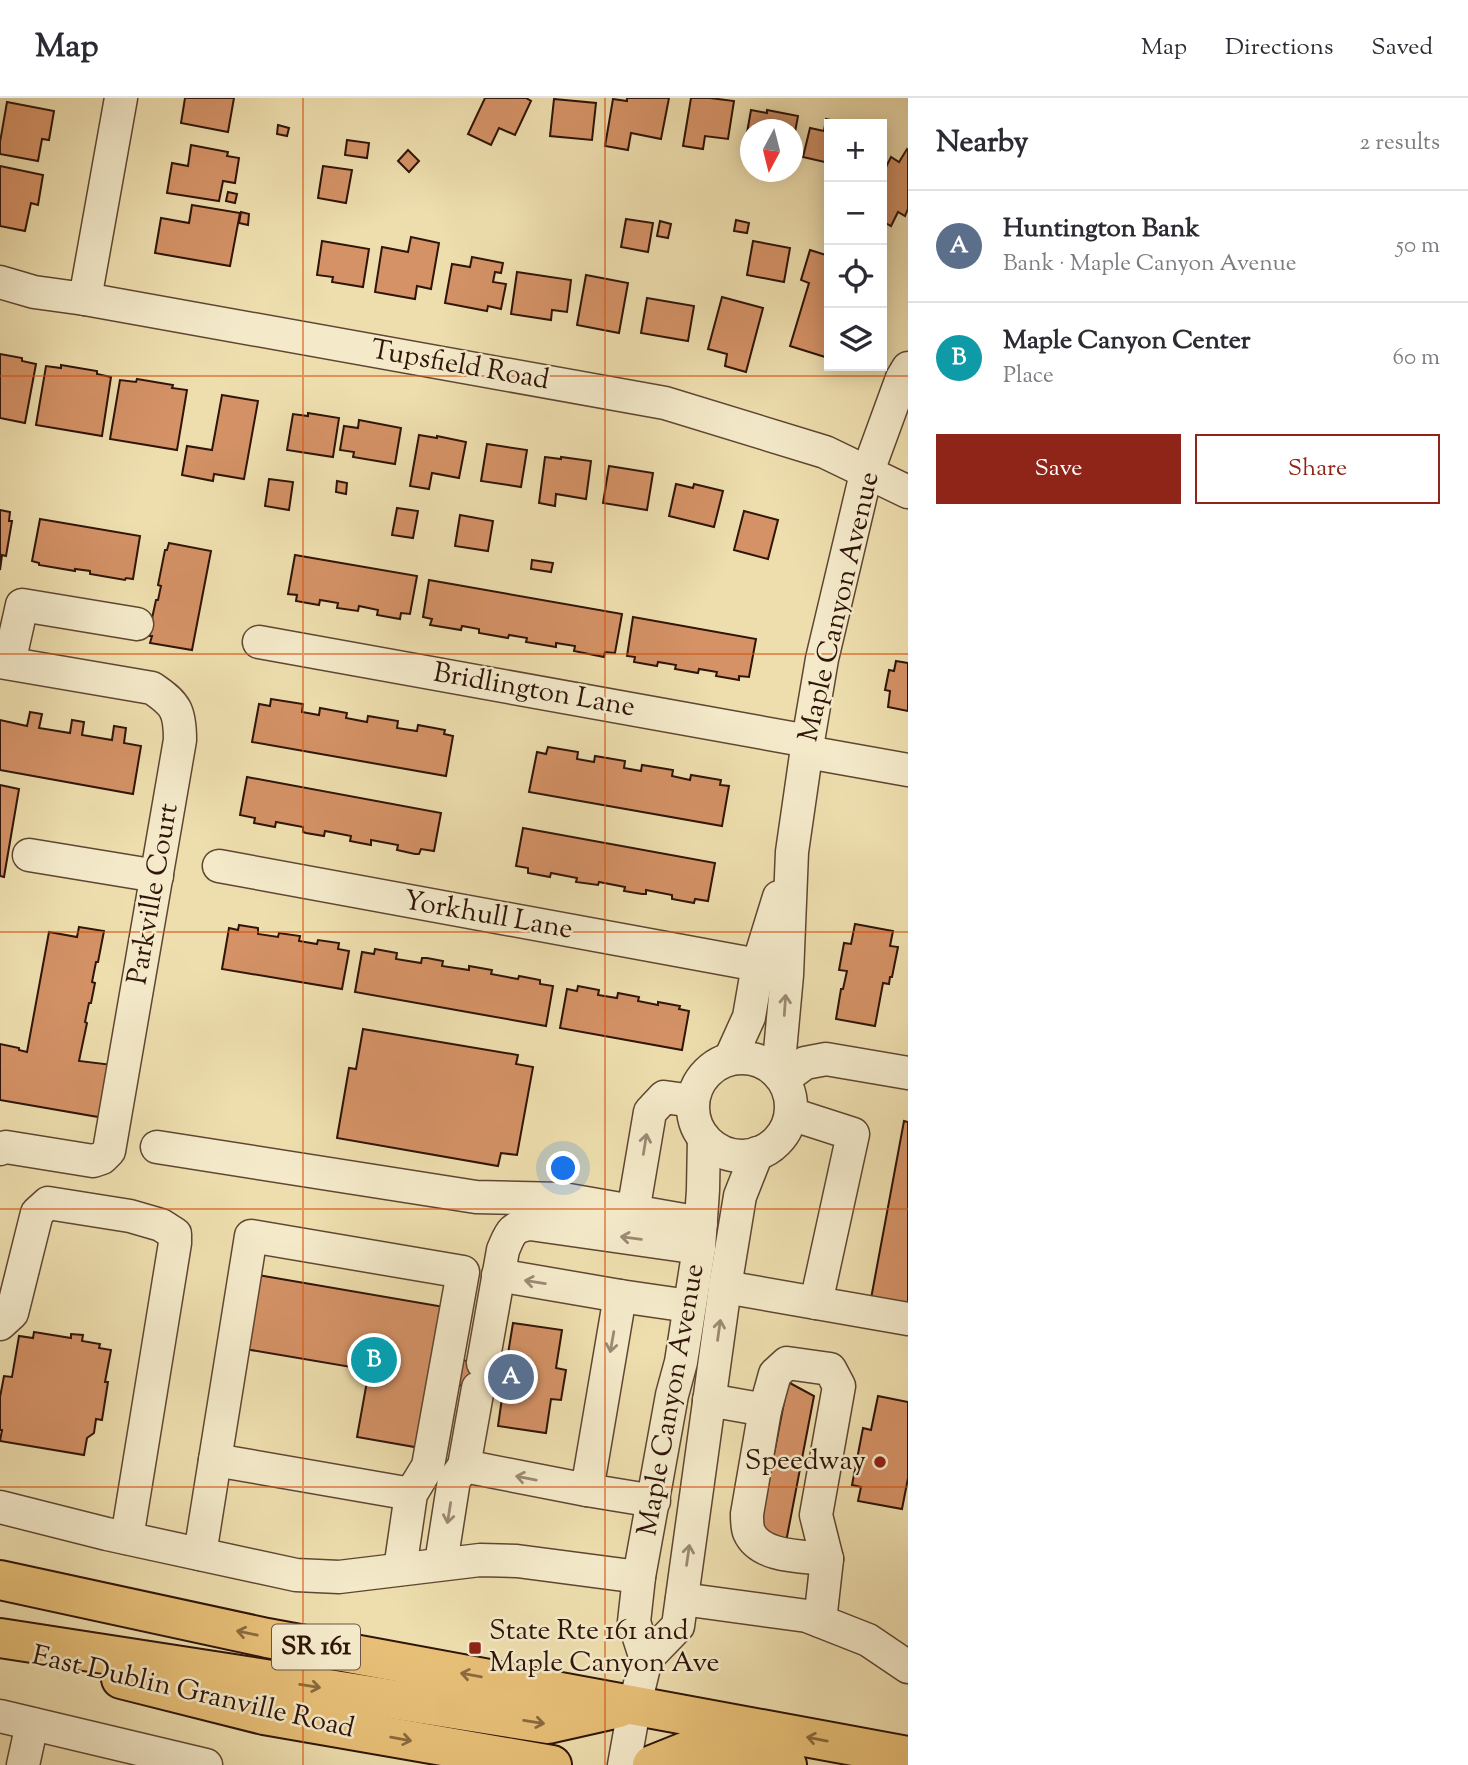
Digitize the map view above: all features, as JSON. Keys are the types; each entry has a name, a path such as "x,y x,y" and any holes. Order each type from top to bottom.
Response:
{"main road":[{"name":"SR 161","path":"0,1580 267,1638 908,1756"},
{"path":"0,1639 548,1724 635,1704"},
{"name":"East Dublin Granville Road","path":"0,1648 264,1715 552,1765"},
{"path":"652,1765 692,1749 788,1765"}],"street":[{"path":"85,299 121,98"},
{"name":"Tupsfield Road","path":"0,282 34,292 665,403 825,452 908,492"},
{"name":"Maple Canyon Avenue","path":"780,1076 792,852 822,659 864,482 908,368"},
{"path":"5,662 22,605 137,624"},
{"name":"Bridlington Lane","path":"259,642 807,747 908,770"},
{"name":"Parkville Court","path":"0,1149 6,1147 93,1161 102,1158 109,1151 180,740 180,718 169,700 152,688 5,662"},
{"name":"Maple Canyon Avenue","path":"730,1059 749,1017 758,965 792,852"},
{"path":"29,855 157,876"},
{"name":"Yorkhull Lane","path":"219,866 758,965"},
{"path":"744,1057 770,1066 780,1076 789,1090 791,1114 780,1138 770,1147 743,1156 728,1154 715,1148 704,1138 693,1115 693,1101 705,1074 716,1065 744,1057"},
{"path":"780,1076 805,1063 826,1059 908,1073"},
{"path":"633,1212 650,1112 664,1097 693,1101"},
{"path":"791,1114 853,1134 816,1303"},
{"name":"Maple Canyon Avenue","path":"704,1138 700,1235 690,1306 639,1577 634,1622 646,1659 678,1626 740,1196 757,1153"},
{"path":"157,1147 476,1198 563,1199 633,1212 700,1235"},
{"path":"0,1324 12,1313 37,1213 48,1203 130,1216 160,1225 174,1234 175,1243 127,1538"},
{"path":"441,1563 454,1480 464,1466 498,1275 503,1250 510,1235 519,1226 530,1224 700,1235"},
{"path":"200,1554 251,1236 463,1272 428,1466 411,1494 400,1569"},
{"path":"498,1275 690,1306"},
{"path":"725,1287 908,1319"},
{"path":"587,1490 620,1296"},
{"path":"820,1621 827,1559 816,1515 839,1386 830,1369 787,1363 775,1374 765,1410 747,1514 749,1532 759,1545 780,1554 827,1559"},
{"path":"709,1400 765,1410"},
{"path":"215,1461 411,1494"},
{"path":"464,1466 654,1501"},
{"path":"0,1507 296,1575 339,1577 480,1560 517,1561 639,1577"},
{"path":"682,1599 807,1616 868,1640 908,1667"},
{"path":"624,1765 646,1659"},
{"path":"0,1716 205,1765"},
{"path":"23,1765 32,1724"}],"building":[{"path":"185,98 234,98 228,132 181,123"},
{"path":"485,98 526,98 531,101 515,135 499,128 491,145 468,134"},
{"path":"627,98 669,98 661,139 631,133 628,150 605,146 613,99 627,101"},
{"path":"691,98 734,101 728,139 705,136 703,149 683,146"},
{"path":"554,99 596,103 592,140 550,136"},
{"path":"7,102 54,111 49,140 42,139 38,161 0,154"},
{"path":"751,110 798,116 797,119 749,119"},
{"path":"278,125 289,128 287,136 277,134"},
{"path":"810,128 824,131 824,162 803,157"},
{"path":"347,140 369,143 367,158 345,155"},
{"path":"191,145 228,152 227,156 239,158 235,183 223,181 219,201 167,193 172,163 188,166"},
{"path":"907,149 908,209 905,216 898,212 891,226 887,224 887,165 891,157 899,162"},
{"path":"408,150 419,161 409,172 398,161"},
{"path":"0,166 43,175 38,205 31,203 25,231 0,226"},
{"path":"323,166 352,170 346,203 318,198"},
{"path":"228,192 237,194 235,203 226,201"},
{"path":"192,205 240,213 230,266 155,253 161,218 189,223"},
{"path":"241,212 249,214 248,225 239,223"},
{"path":"626,219 653,223 648,252 621,247"},
{"path":"736,220 749,223 747,233 734,231"},
{"path":"660,221 671,224 668,238 657,236"},
{"path":"411,237 439,243 431,289 417,286 415,299 375,292 382,247 408,252"},
{"path":"322,241 369,249 363,287 332,282 333,277 317,275"},
{"path":"753,241 790,248 784,282 747,275"},
{"path":"810,250 824,254 824,357 790,346 809,283 801,280"},
{"path":"472,257 503,263 501,273 495,272 493,282 506,284 501,309 488,306 487,311 445,303 452,264 470,267"},
{"path":"517,272 571,280 567,312 552,310 551,320 511,314"},
{"path":"586,275 628,283 619,333 577,325"},
{"path":"722,297 763,308 746,372 725,366 727,354 708,349"},
{"path":"647,298 694,306 688,341 641,333"},
{"path":"0,354 36,364 25,423 0,418"},
{"path":"61,365 97,371 97,374 111,377 102,436 36,425 46,366 61,368"},
{"path":"137,379 187,390 177,450 110,439 120,380 136,382"},
{"path":"222,395 258,401 244,479 214,474 213,481 182,475 187,446 212,450"},
{"path":"308,413 339,418 333,457 287,450 293,414 308,416"},
{"path":"359,420 401,428 395,464 353,457 354,452 340,450 344,426 358,428"},
{"path":"419,435 466,442 459,478 432,473 429,489 410,486"},
{"path":"487,444 527,450 521,487 481,481"},
{"path":"545,457 591,461 586,499 556,494 555,506 539,503"},
{"path":"609,466 653,473 647,510 603,503"},
{"path":"269,479 293,482 289,510 265,506"},
{"path":"337,481 347,483 346,494 336,492"},
{"path":"676,484 693,488 694,484 723,491 714,527 669,516"},
{"path":"397,508 418,511 413,538 392,535"},
{"path":"0,510 10,512 9,521 12,521 6,556 2,555 0,570"},
{"path":"744,511 778,520 768,559 734,550"},
{"path":"460,515 493,521 488,551 455,546"},
{"path":"40,519 140,536 133,579 125,580 90,574 90,571 39,565 32,561"},
{"path":"169,543 211,551 192,650 150,643 151,623 161,586 158,585"},
{"path":"295,555 417,576 410,614 401,613 400,619 377,615 378,610 359,606 358,611 337,608 338,603 320,600 319,605 296,601 297,595 288,594"},
{"path":"532,560 553,563 551,572 531,569"},
{"path":"429,580 622,614 615,653 605,652 604,657 574,651 575,646 556,643 556,647 526,642 527,638 479,633 479,629 462,626 461,630 430,625 432,619 423,617"},
{"path":"633,617 756,639 749,677 739,676 739,680 716,676 717,672 699,669 698,673 675,669 676,665 658,662 657,666 634,662 635,657 627,656"},
{"path":"896,661 908,663 908,711 888,707 890,691 885,690 889,670 894,671"},
{"path":"271,699 303,704 302,712 319,715 320,708 347,713 346,718 367,722 368,716 398,721 397,728 417,731 418,725 445,730 444,734 453,736 446,776 252,742 259,704 270,706"},
{"path":"30,712 42,714 39,728 70,733 72,720 84,722 82,735 112,740 114,726 126,728 124,743 141,746 133,794 0,770 0,720 27,726"},
{"path":"548,747 578,752 577,759 594,762 595,756 625,761 624,768 641,771 642,765 673,770 672,776 690,780 691,775 721,780 720,785 729,786 722,826 529,792 537,752 546,754"},
{"path":"247,777 441,813 434,851 421,849 419,854 415,854 397,850 398,845 371,840 371,845 355,842 350,841 351,836 325,831 324,836 306,833 303,832 303,827 276,822 275,827 254,823 255,818 240,815"},
{"path":"0,785 19,789 4,877 0,876"},
{"path":"523,828 715,863 708,901 695,899 694,903 646,890 646,894 642,894 624,891 625,887 599,882 598,885 576,882 577,878 551,873 550,877 528,873 528,868 516,866"},
{"path":"855,924 893,931 890,946 898,947 892,977 889,984 883,983 875,1026 836,1019 847,971 839,970 844,943 851,944"},
{"path":"239,925 258,928 258,934 300,936 299,941 317,944 318,940 339,943 338,949 349,951 342,989 222,969 229,928 238,930"},
{"path":"79,927 104,931 92,982 95,983 79,1061 113,1065 104,1118 0,1100 0,1044 27,1052 49,932 77,937"},
{"path":"375,949 397,953 396,959 421,963 422,958 427,958 443,961 442,966 469,970 469,966 492,970 491,974 540,980 540,984 553,986 546,1026 355,992 362,952 374,954"},
{"path":"578,986 599,990 598,995 617,998 618,993 639,997 638,1001 680,1006 679,1009 689,1011 682,1050 560,1028 567,989 577,991"},
{"path":"363,1029 518,1055 516,1064 533,1067 517,1155 501,1153 498,1166 337,1138 349,1068 356,1069"},
{"path":"904,1121 908,1122 908,1310 870,1304"},
{"path":"258,1275 450,1308 426,1449 357,1437 369,1370 245,1349"},
{"path":"513,1323 562,1330 556,1368 566,1370 561,1400 551,1399 546,1433 498,1426 503,1391 457,1385 461,1360 506,1366"},
{"path":"34,1332 71,1338 71,1334 83,1335 82,1341 100,1344 99,1348 111,1350 102,1420 96,1419 94,1433 87,1438 84,1455 0,1441 0,1397 4,1376 12,1377 19,1336 33,1338"},
{"path":"788,1382 814,1396 786,1542 759,1531"},
{"path":"878,1396 908,1402 908,1478 902,1509 858,1501 861,1487 852,1485 863,1428 871,1430"}],"place":[{"name":"Maple Canyon Center","path":"374,1360"},
{"name":"Huntington Bank","path":"511,1377"},
{"name":"Speedway","path":"880,1462"},
{"name":"State Rte 161 and Maple Canyon Ave","path":"475,1648"}]}
